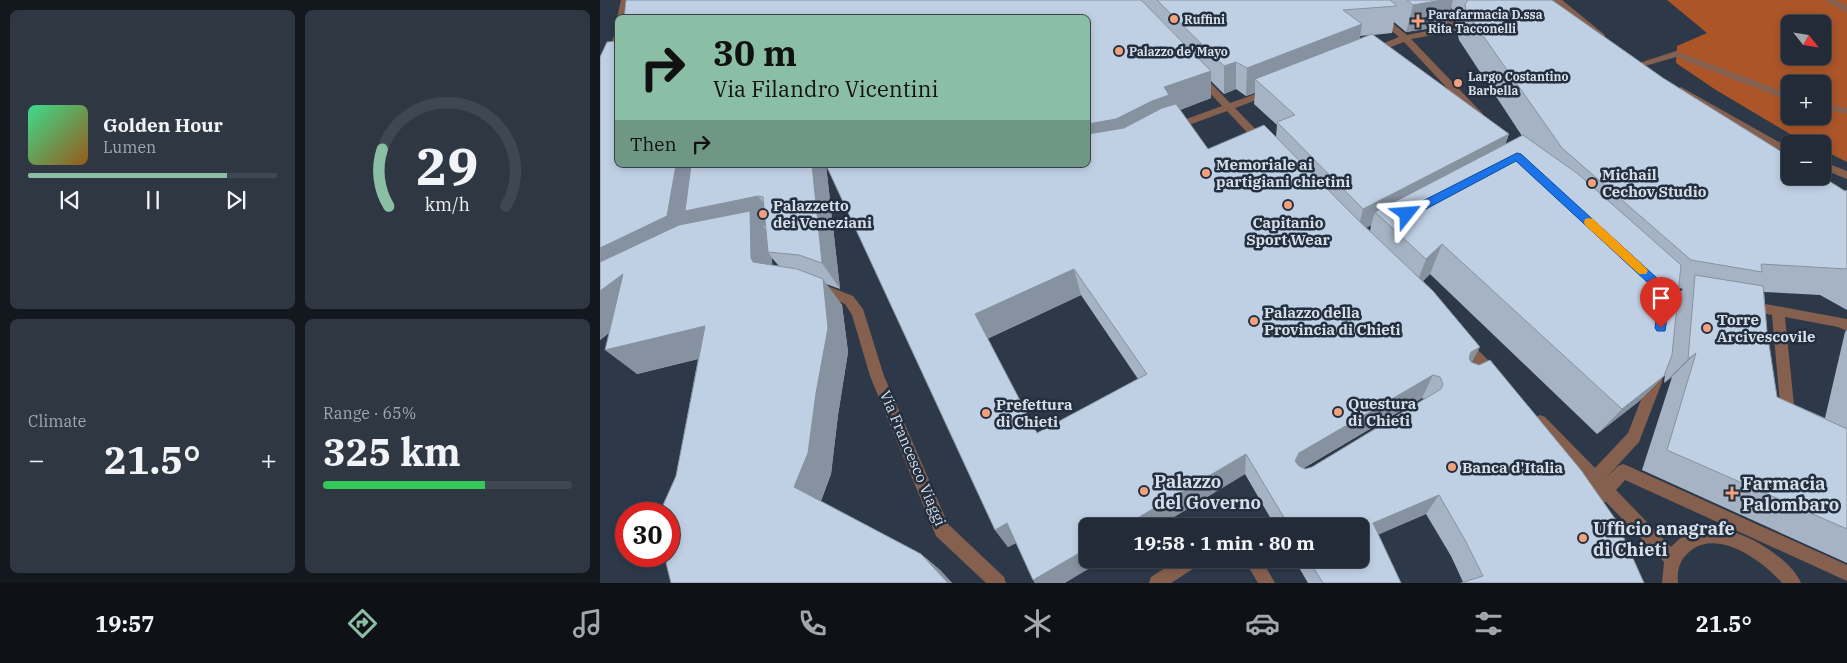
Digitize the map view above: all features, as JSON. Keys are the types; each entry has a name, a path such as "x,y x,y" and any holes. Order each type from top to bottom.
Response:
{"street":[{"path":"622,15 625,0"},
{"path":"1359,0 1405,38 1484,121"},
{"path":"1359,56 1405,38 1453,29 1443,0"},
{"path":"1557,0 1609,42"},
{"path":"1829,0 1847,10"},
{"path":"612,64 615,50"},
{"path":"1638,65 1676,54 1781,95"},
{"path":"1192,69 1270,150"},
{"path":"1672,85 1781,146"},
{"path":"1160,132 1276,90"},
{"path":"1831,108 1847,111"},
{"path":"1831,169 1845,176"},
{"name":"Via Francesco Viaggi","path":"810,287 819,288 848,300 858,314 878,376 942,530 998,583"},
{"path":"1741,305 1841,322 1847,326"},
{"path":"1778,311 1788,415"},
{"path":"1453,334 1500,381"},
{"path":"1595,479 1634,437 1655,382 1657,364"},
{"path":"1472,377 1488,368"},
{"path":"1527,408 1672,559"},
{"path":"1592,508 1623,471 1847,573"},
{"path":"1670,583 1672,559 1683,544 1700,537 1720,536 1742,542 1765,554 1793,583"},
{"path":"1157,583 1180,568"},
{"path":"1258,568 1268,583"}],"shaded area":[{"path":"1667,0 1847,0 1847,162 1831,154 1831,135 1792,135 1716,90 1676,63 1677,46 1707,33"}],"building":[{"path":"626,0 1141,0 1211,71 1164,87 1169,95 1152,101 1116,119 1090,124 1090,15 624,15"},
{"path":"1157,0 1390,0 1397,6 1343,10 1362,24 1247,68 1236,62 1224,66"},
{"path":"1407,0 1442,0 1413,5"},
{"path":"1467,0 1552,0 1663,78 1781,151 1781,185 1831,185 1831,182 1845,191 1847,190 1847,269 1761,264 1762,272 1691,260 1562,148 1467,13 1465,5"},
{"path":"1372,34 1509,134 1363,209 1277,122 1295,115 1255,79"},
{"path":"615,41 615,167 676,167 667,216 600,248 600,57 607,42"},
{"path":"1176,104 1208,149 1264,125 1357,219 1433,291 1480,347 1471,352 1469,358 1471,362 1479,365 1490,360 1581,470 1616,520 1644,583 1461,583 1483,576 1439,495 1373,523 1401,583 1323,583 1314,568 1369,568 1369,518 1284,518 1246,454 1138,518 1079,518 1079,553 1033,580 1007,523 995,530 827,167 1090,167 1090,134 1124,128 1162,108","holes":["1074,269 1147,374 1037,433 975,314","1433,375 1440,377 1443,384 1441,389 1312,467 1305,469 1295,461 1299,453"]},
{"path":"1523,135 1578,174 1681,265 1672,355 1664,376 1622,409 1442,244 1426,259 1375,212"},
{"path":"691,167 812,167 822,263 799,255 768,252 763,197 758,196 685,211"},
{"path":"750,211 751,258 753,262 797,269 823,279 828,328 816,393 808,453 794,487 921,554 948,583 671,583 667,567 680,567 680,502 664,502 676,476 705,326 605,350 623,274 600,291 600,262 679,225"},
{"path":"1695,275 1763,286 1767,331 1777,397 1847,429 1847,529 1667,450 1696,353 1688,359"}],"slow traffic":[{"path":"1589,222 1642,271"}],"place":[{"name":"Ruffini","path":"1174,19"},
{"name":"Parafarmacia D.ssa Rita Tacconelli","path":"1418,21"},
{"name":"Palazzo de' Mayo","path":"1119,51"},
{"name":"Largo Costantino Barbella","path":"1458,83"},
{"name":"Memoriale ai partigiani chietini","path":"1206,173"},
{"name":"Michail Cechov Studio","path":"1592,183"},
{"name":"Capitanio Sport Wear","path":"1288,205"},
{"name":"Palazzetto dei Veneziani","path":"763,214"},
{"name":"Palazzo della Provincia di Chieti","path":"1254,321"},
{"name":"Torre Arcivescovile","path":"1707,328"},
{"name":"Questura di Chieti","path":"1338,412"},
{"name":"Prefettura di Chieti","path":"986,413"},
{"name":"Banca d'Italia","path":"1452,467"},
{"name":"Palazzo del Governo","path":"1144,491"},
{"name":"Farmacia Palombaro","path":"1732,493"},
{"name":"Ufficio anagrafe di Chieti","path":"1583,538"}],"route":[{"path":"1407,214 1517,156 1665,292 1661,328"}]}
